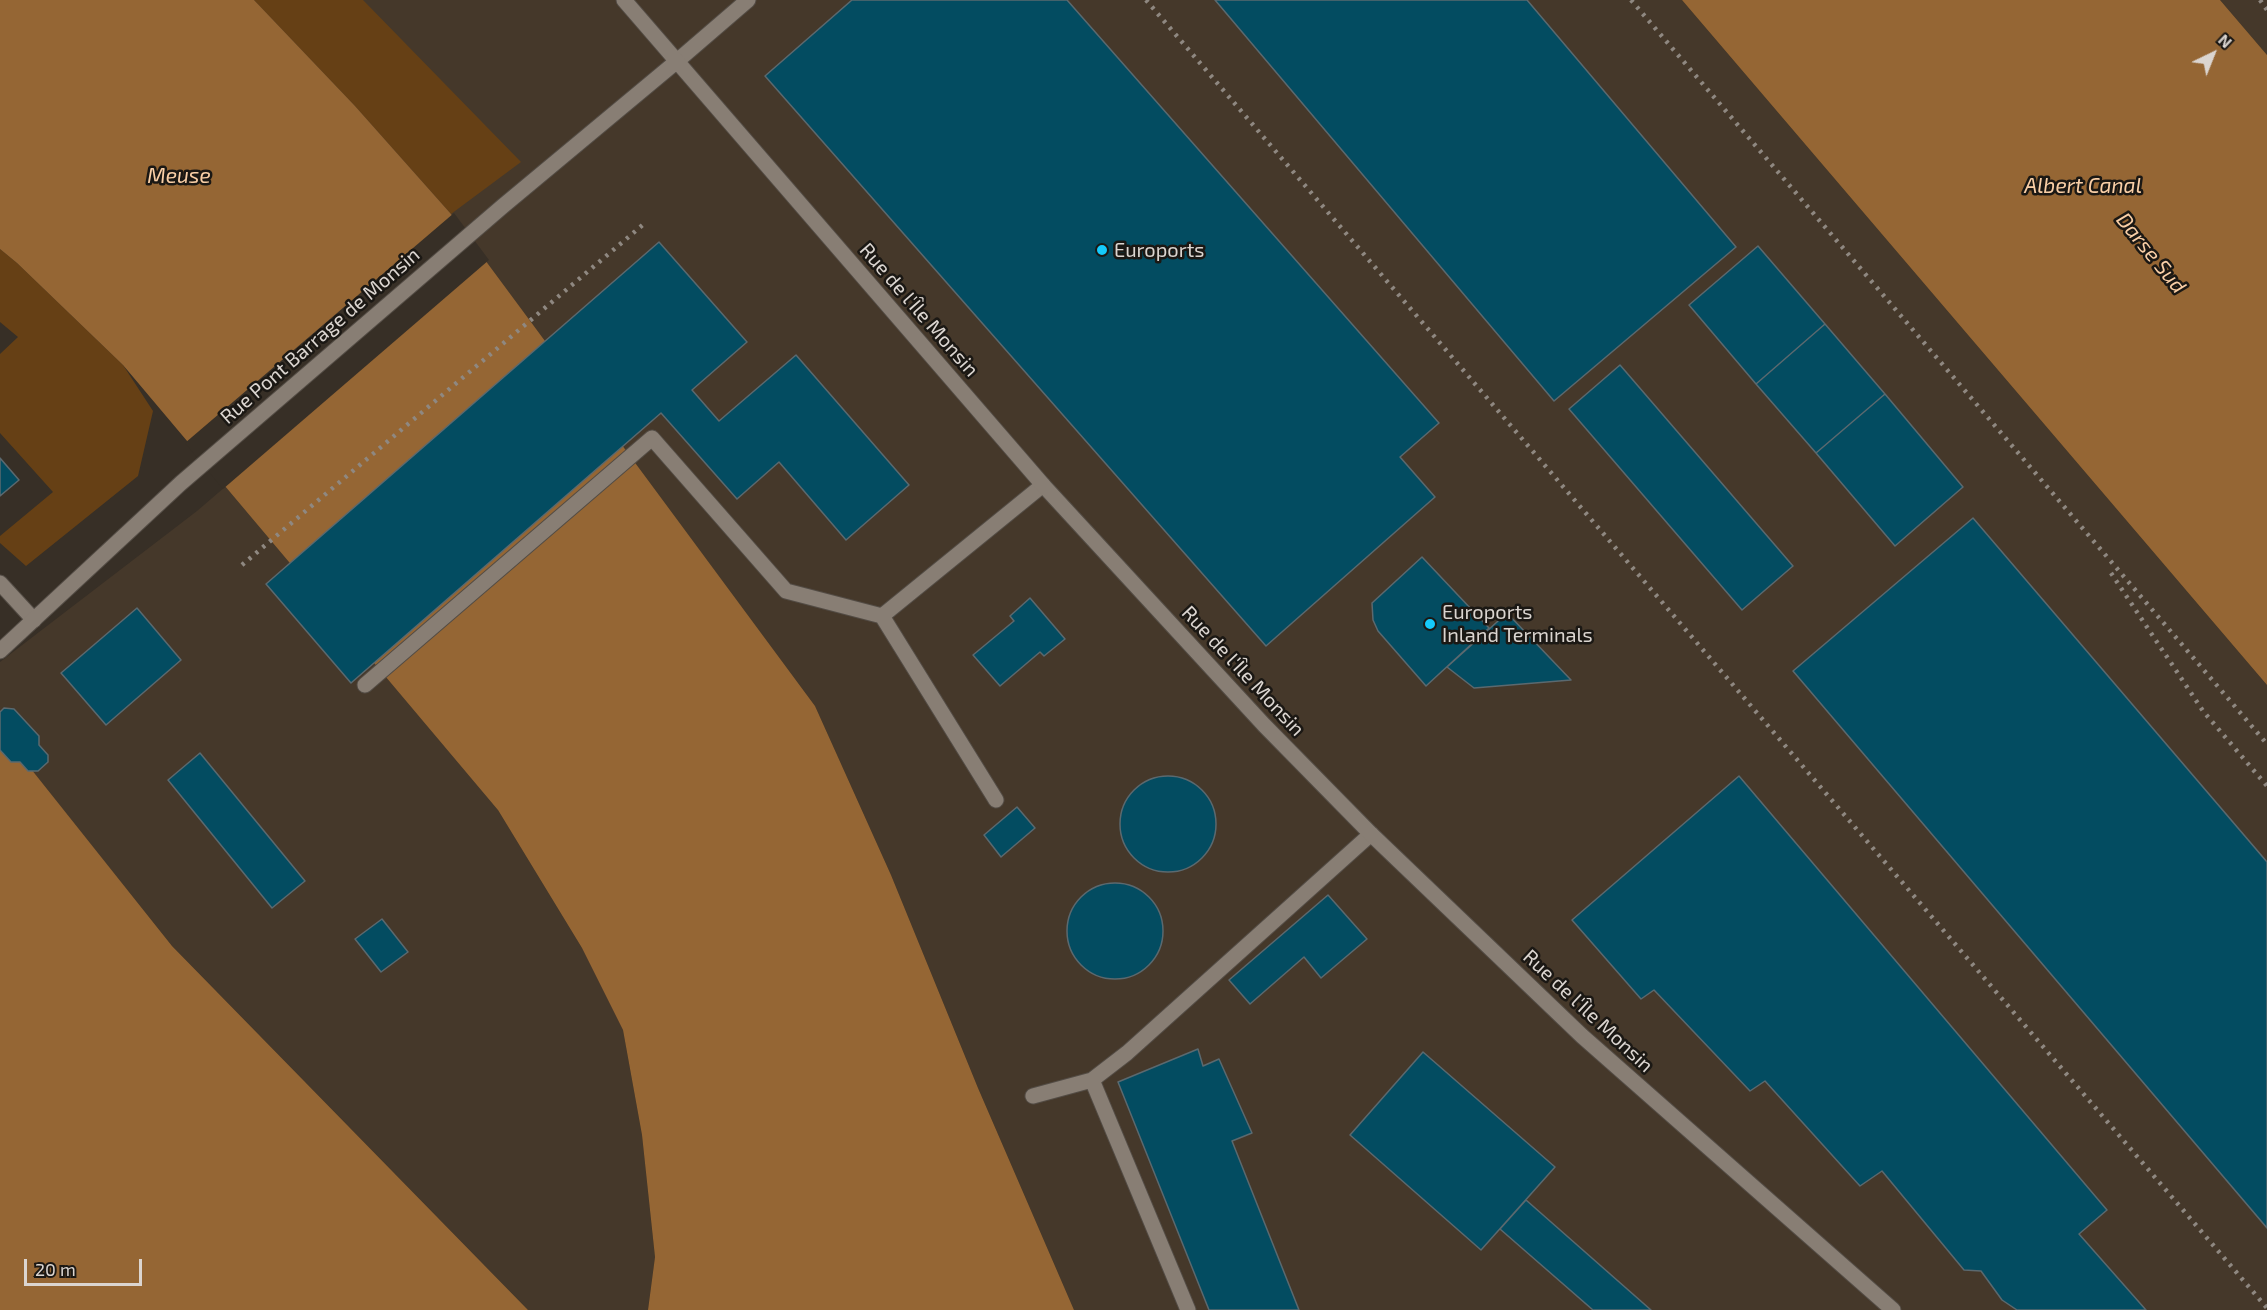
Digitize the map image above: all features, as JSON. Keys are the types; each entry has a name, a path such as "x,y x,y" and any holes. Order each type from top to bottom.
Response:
{"street":[{"name":"Rue de l'Île Monsin","path":"624,0 1043,485 1264,725 1371,834 1582,1036 1893,1310"},
{"name":"Rue Pont Barrage de Monsin","path":"0,651 181,483 748,0"},
{"path":"365,685 652,438 786,591 882,616 996,800"},
{"path":"882,616 1043,485"},
{"path":"0,583 34,620"},
{"path":"1033,1096 1092,1080 1127,1053 1371,834"},
{"path":"1092,1080 1188,1310"}],"shaded area":[{"path":"254,0 1682,0 2267,685 2267,1310 1074,1310 978,1088 891,875 815,706 682,527 498,810 582,948 623,1030 642,1135 655,1257 648,1310 528,1310 172,946 0,731 0,662 197,511 487,262 451,214 355,106"},
{"path":"254,0 363,0 521,162 451,214 355,106"},
{"path":"2220,0 2267,0 2267,55"},
{"path":"0,249 123,365 153,411 138,476 26,566 0,543 0,536 53,492 0,433 0,354 18,337 0,322"}],"water":[{"name":"Meuse","path":"0,0 254,0 355,106 451,214 815,706 891,875 978,1088 1074,1310 648,1310 655,1257 642,1135 623,1030 582,948 498,810 123,365 0,249"},
{"name":"Albert Canal","path":"1682,0 2220,0 2267,55 2267,685"},
{"path":"0,730 172,946 528,1310 0,1310"}],"pier":[{"path":"454,213 489,260 223,489 185,443"}],"building":[{"name":"Euroports","path":"852,0 1067,0 1439,423 1400,457 1435,497 1266,646 765,76"},
{"path":"1215,0 1527,0 1736,247 1554,401"},
{"path":"659,242 747,342 692,390 719,421 796,355 909,485 846,540 779,462 737,499 661,413 351,683 266,584"},
{"path":"1758,246 1825,324 1756,384 1689,305"},
{"path":"1825,324 1885,394 1816,453 1756,384"},
{"path":"1620,365 1793,566 1742,610 1569,409"},
{"path":"1885,394 1963,487 1895,546 1816,453"},
{"path":"0,458 19,480 0,496"},
{"path":"1973,518 2267,862 2267,1228 1793,671"},
{"name":"Euroports Inland Terminals","path":"1422,557 1489,628 1426,686 1378,631 1373,620 1372,603"},
{"path":"1030,598 1065,639 1044,656 1040,652 1000,686 973,655 1014,621 1010,616"},
{"path":"137,608 181,660 106,725 61,673"},
{"path":"1507,613 1571,680 1474,688 1447,667"},
{"path":"4,708 14,709 39,736 39,745 48,755 48,762 38,771 28,771 20,762 11,762 0,750 0,712"},
{"path":"200,753 305,881 272,908 168,780"},
{"path":"1168,776 1187,779 1202,790 1213,805 1216,824 1213,843 1202,858 1187,869 1168,872 1149,869 1134,858 1123,843 1120,824 1123,805 1134,790 1149,779"},
{"path":"1739,776 2107,1210 2079,1234 2146,1310 2017,1310 2002,1300 1981,1271 1964,1270 1882,1171 1860,1186 1765,1081 1750,1091 1654,990 1641,999 1572,920"},
{"path":"1017,807 1035,828 1001,857 984,835"},
{"path":"1115,883 1133,886 1149,897 1160,913 1163,931 1160,949 1149,965 1133,976 1115,979 1097,976 1081,965 1070,949 1067,931 1070,913 1081,897 1097,886"},
{"path":"1328,895 1367,939 1321,978 1304,957 1250,1004 1229,980"},
{"path":"382,919 408,952 381,972 355,939"},
{"path":"1198,1049 1203,1066 1219,1059 1252,1133 1232,1141 1299,1310 1209,1310 1118,1082"},
{"path":"1423,1052 1555,1167 1481,1250 1350,1135"},
{"path":"1526,1200 1651,1310 1593,1310 1500,1229"}],"railway":[{"path":"1146,0 2267,1308"},
{"path":"1631,0 2267,744"},
{"path":"2260,0 2267,10"},
{"path":"242,565 645,223"},
{"path":"2111,573 2203,711 2267,786"}],"place":[{"name":"Euroports","path":"1102,250"},
{"name":"Euroports Inland Terminals","path":"1430,624"}],"water label":[{"name":"Darse Sud","path":"2151,253"}]}
